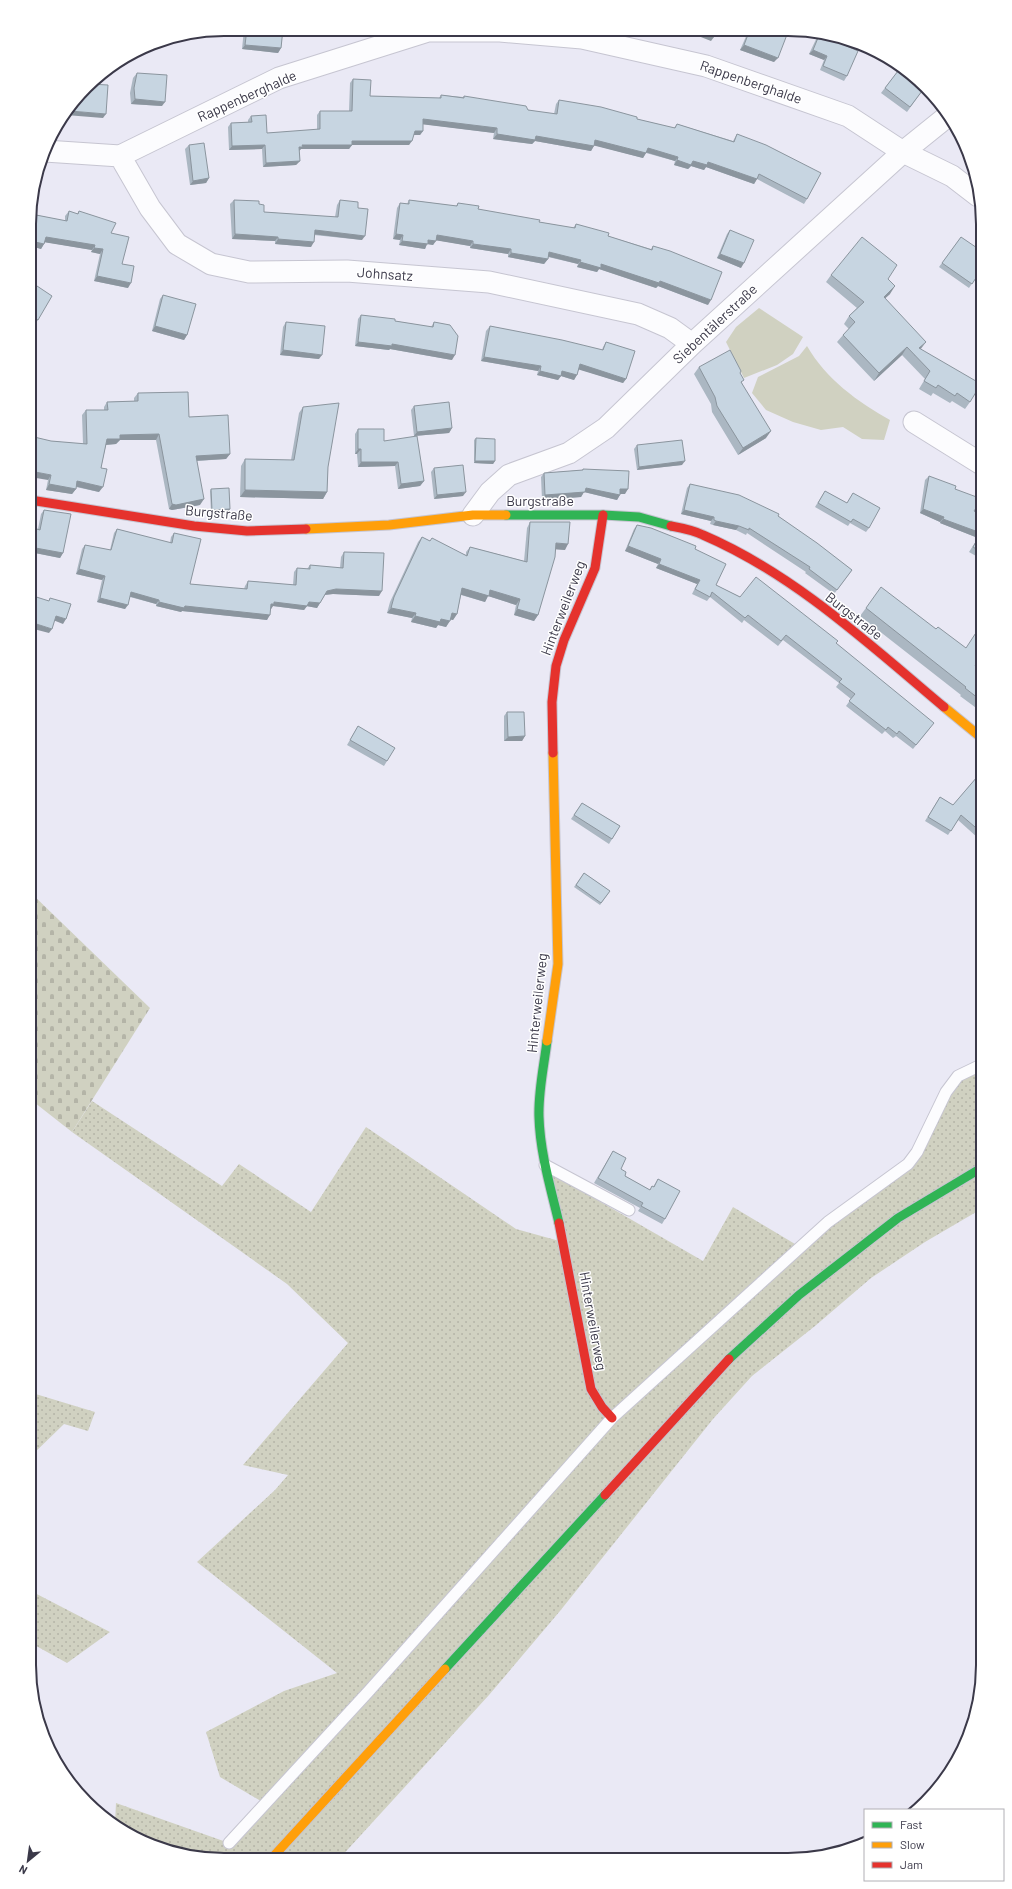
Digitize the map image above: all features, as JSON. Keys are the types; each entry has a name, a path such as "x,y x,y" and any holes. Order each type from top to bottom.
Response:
{"street":[{"name":"Rappenberghalde","path":"120,156 279,78 411,36"},
{"name":"Rappenberghalde","path":"587,36 706,66 848,116 903,152 952,176 973,192"},
{"name":"Siebentälerstraße","path":"473,515 490,492 509,475 569,453 606,428 692,344 903,152 944,119"},
{"path":"51,150 120,156"},
{"name":"Johnsatz","path":"120,156 150,208 177,244 212,264 249,272 346,272 489,282 638,314 670,328 692,344"},
{"path":"914,422 976,461"},
{"name":"Burgstraße","path":"36,501 194,526 247,531 389,525 473,515 602,515 639,517 702,534 762,564 844,624 976,733"},
{"name":"Hinterweilerweg","path":"602,515 595,568 564,640 556,666 552,702 558,964 540,1094 539,1118 545,1165 564,1242 591,1390 602,1407 612,1418"},
{"path":"276,1853 733,1355 799,1295 898,1218 976,1171"}],"lane":[{"path":"229,1843 368,1692 612,1418 828,1222 908,1164 917,1152 946,1092 958,1076 976,1067"},
{"path":"545,1165 629,1210"}],"green space":[{"path":"759,308 803,337 793,354 777,365 744,378 726,342 736,327"},
{"path":"807,346 823,369 844,389 890,420 884,440 862,439 843,427 821,430 793,422 766,410 752,393 758,377 799,356"},
{"path":"36,898 150,1008 72,1132 36,1104"},
{"path":"976,1066 976,1212 925,1242 871,1278 815,1326 752,1376 713,1419 560,1611 489,1695 344,1853 212,1853 199,1851 175,1847 152,1839 130,1828 115,1818 116,1803 229,1843 266,1804 220,1777 206,1732 284,1691 337,1673 197,1562 275,1490 288,1475 243,1465 348,1343 287,1284 72,1132 92,1101 222,1186 239,1164 311,1212 366,1127 516,1229 563,1242 547,1171 703,1261 733,1207 800,1247 908,1164 946,1092"},
{"path":"36,1394 95,1412 88,1431 64,1424 36,1451"},
{"path":"36,1594 110,1632 67,1663 36,1646"}],"building":[{"path":"246,36 282,36 281,48 245,45"},
{"path":"747,36 786,36 778,58 744,45"},
{"path":"818,39 837,42 858,51 847,76 823,66 827,56 813,50"},
{"path":"897,72 922,92 910,107 885,88"},
{"path":"137,73 167,75 165,102 135,99 134,88"},
{"path":"353,79 371,80 370,96 441,98 441,95 464,98 464,96 526,106 528,110 557,114 559,100 601,107 637,117 637,119 675,128 677,124 734,142 737,134 766,145 821,173 807,199 759,174 757,179 708,162 707,165 693,161 691,165 677,160 678,157 648,148 646,153 595,140 594,146 536,136 535,140 497,134 497,128 423,119 423,131 415,131 412,141 352,141 352,145 302,145 303,147 299,147 300,161 266,163 265,145 232,146 231,123 252,122 251,116 266,115 267,133 320,129 320,111 352,111"},
{"path":"98,84 108,85 106,114 74,111"},
{"path":"204,143 209,178 193,181 189,145"},
{"path":"234,200 259,201 259,204 264,205 264,212 338,217 340,200 358,202 358,208 368,209 365,236 315,230 314,242 278,239 278,237 235,234"},
{"path":"409,200 457,206 458,203 479,206 478,209 575,228 576,224 609,233 608,236 652,250 653,246 670,251 722,272 711,300 660,281 659,283 601,264 601,268 580,262 581,260 549,252 548,259 511,253 511,249 473,244 473,241 437,235 436,241 428,240 428,244 402,241 403,235 396,234 400,203 409,204"},
{"path":"69,211 78,214 79,211 116,223 111,233 129,237 122,264 134,266 131,283 97,276 103,249 94,248 95,245 46,237 44,244 36,242 36,215 67,221"},
{"path":"730,230 754,240 744,263 720,254"},
{"path":"862,237 897,265 888,279 895,286 884,297 926,342 919,348 976,381 976,392 970,402 957,393 955,396 938,385 936,388 924,381 930,371 907,347 879,373 843,335 855,322 849,316 864,302 831,275"},
{"path":"961,237 976,247 976,278 972,284 942,263"},
{"path":"36,285 52,296 38,320 36,319"},
{"path":"163,295 196,304 187,335 155,326"},
{"path":"361,315 395,319 395,321 433,327 434,322 450,325 458,336 455,355 392,344 392,346 358,342"},
{"path":"286,322 325,326 322,355 283,350"},
{"path":"490,326 562,340 603,350 606,342 635,351 626,379 580,364 577,375 562,371 561,376 540,371 541,366 484,357"},
{"path":"730,350 741,371 740,373 744,380 741,382 771,431 743,448 717,406 715,397 699,367"},
{"path":"188,392 189,417 228,415 230,454 196,456 204,499 176,505 172,504 159,434 120,435 120,439 107,439 101,468 107,469 103,487 77,481 76,489 49,484 51,475 36,472 36,437 51,441 87,444 86,410 108,410 107,402 138,401 138,393"},
{"path":"449,402 452,428 417,432 414,406"},
{"path":"339,403 328,467 327,492 245,490 245,459 294,460 303,407"},
{"path":"358,429 384,429 384,441 417,436 424,481 401,484 398,462 361,462 361,449 358,449"},
{"path":"476,438 495,439 495,461 475,461"},
{"path":"682,440 685,461 639,467 637,445"},
{"path":"463,465 466,492 437,495 434,468"},
{"path":"583,469 629,471 628,489 620,489 620,495 586,488 585,492 545,495 544,473"},
{"path":"929,476 956,486 955,489 976,497 976,508 974,511 976,512 976,531 943,519 944,517 923,509"},
{"path":"690,484 739,495 779,514 778,516 852,570 837,590 809,569 810,567 749,528 749,530 739,526 716,521 714,520 714,517 684,510"},
{"path":"229,488 230,509 212,510 211,489"},
{"path":"825,491 847,503 853,493 880,508 869,528 853,519 851,522 818,503"},
{"path":"44,510 71,514 63,553 36,548 36,529 40,530"},
{"path":"530,522 570,522 568,544 556,543 555,557 538,615 517,609 520,599 490,590 489,596 462,588 457,614 452,613 450,621 441,619 440,622 415,616 416,613 391,608 394,597 422,537 430,541 432,538 467,556 470,547 527,562"},
{"path":"637,525 651,528 696,546 695,549 726,564 716,585 740,597 756,577 838,641 836,643 934,723 916,745 899,731 897,734 888,727 886,730 849,701 855,694 839,682 842,679 786,635 781,641 748,615 745,618 712,592 710,597 695,589 700,580 659,564 661,559 628,546"},
{"path":"117,529 172,543 174,533 201,539 190,584 247,589 248,581 296,585 297,568 310,569 310,565 343,568 344,552 384,553 382,591 336,589 327,591 320,603 309,602 307,606 274,602 274,604 271,604 270,615 185,606 184,608 159,602 159,600 131,592 128,605 100,598 105,576 79,569 85,545 111,550"},
{"path":"976,542 976,549 973,547"},
{"path":"881,587 936,629 938,627 966,648 976,633 976,697 965,688 966,687 866,608"},
{"path":"36,597 49,601 50,598 71,604 66,619 56,616 52,629 36,624"},
{"path":"507,712 524,712 525,736 508,737"},
{"path":"358,726 395,748 387,761 350,740"},
{"path":"976,778 976,828 961,815 951,831 928,817 940,797 953,805"},
{"path":"582,803 620,826 612,839 574,815"},
{"path":"584,873 610,891 601,903 576,885"},
{"path":"613,1151 626,1158 621,1169 626,1172 625,1176 650,1190 652,1186 654,1187 658,1179 680,1191 665,1219 641,1206 643,1203 598,1178"}],"traffic: fast":[{"path":"506,515 603,515 639,517 671,526"},
{"path":"547,1041 539,1098 539,1117 541,1144 546,1171 559,1223"},
{"path":"729,1359 799,1295 898,1218 976,1171"},
{"path":"445,1669 605,1495"}],"traffic: slow":[{"path":"306,529 389,525 473,515 506,515"},
{"path":"944,707 976,733"},
{"path":"547,1041 558,964 553,753"},
{"path":"276,1853 445,1669"}],"traffic: jam":[{"path":"36,501 194,526 247,531 306,529"},
{"path":"553,753 552,702 556,666 564,640 595,568 603,515"},
{"path":"671,526 683,528 703,535 768,569 830,612 944,707"},
{"path":"559,1223 591,1389 602,1407 612,1418"},
{"path":"605,1495 729,1359"}]}
